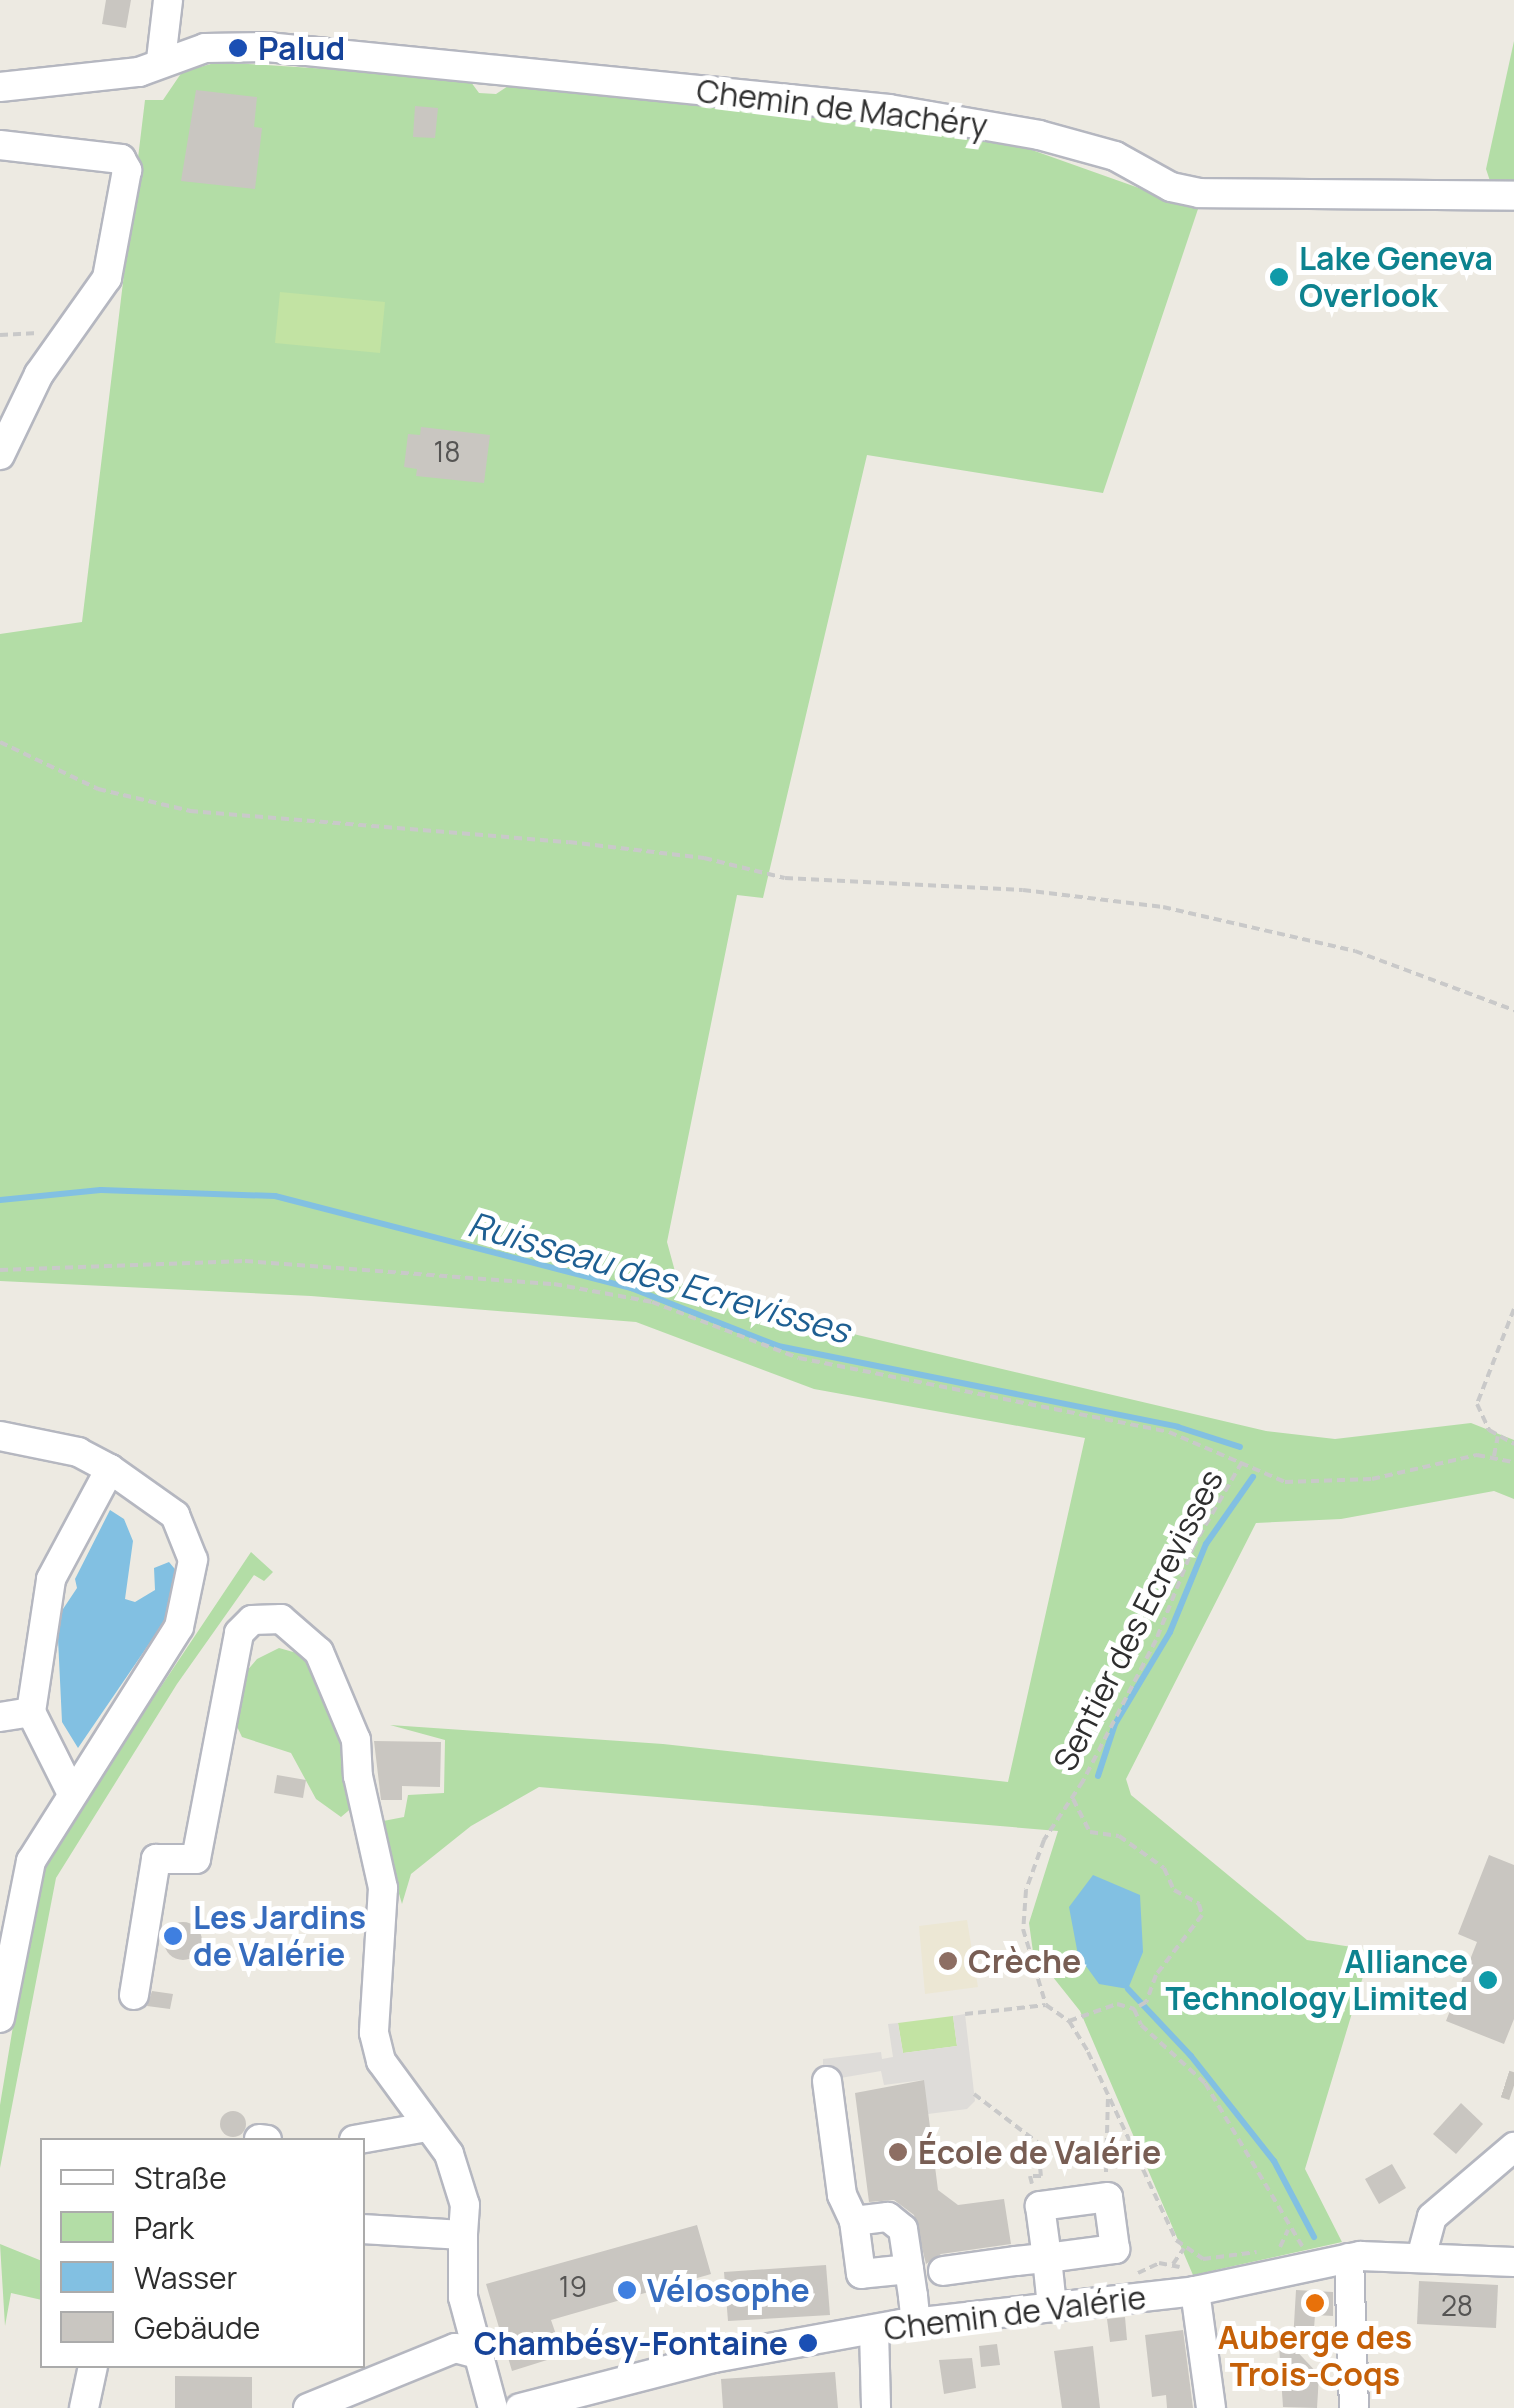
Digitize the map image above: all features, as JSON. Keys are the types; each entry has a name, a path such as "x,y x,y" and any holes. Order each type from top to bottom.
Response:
{"street":[{"path":"162,60 168,0"},
{"name":"Chemin de Machéry","path":"0,87 106,78 205,48 267,47 889,109 1039,134 1114,156 1172,187 1200,193 1514,196"},
{"path":"0,145 120,159 127,166 107,278 96,303 60,344 0,455"},
{"path":"0,1436 78,1452 110,1469 181,1522 193,1560 191,1592 170,1644 71,1792 24,1878 10,1990 0,2018"},
{"path":"71,1792 31,1712 52,1578 110,1469"},
{"path":"134,1995 156,1859 196,1859 239,1633 252,1620 280,1619 320,1652 356,1740 358,1776 383,1888 374,2033 381,2062 461,2182 463,2297 492,2408"},
{"path":"0,1717 31,1712"},
{"path":"827,2081 842,2195 854,2221 861,2274 909,2269"},
{"path":"365,2138 426,2127"},
{"path":"1422,2254 1432,2217 1514,2147"},
{"path":"943,2271 1046,2258 1115,2249 1108,2197 1040,2206 1046,2258 1052,2306"},
{"path":"854,2221 888,2217 903,2229 916,2323"},
{"path":"365,2229 463,2235"},
{"name":"Chemin de Valérie","path":"520,2408 696,2361 916,2323 1196,2290 1349,2258 1422,2254 1514,2262"},
{"path":"1349,2258 1354,2408"},
{"path":"1196,2290 1211,2408"},
{"path":"874,2330 876,2408"},
{"path":"308,2408 455,2348 478,2354"},
{"path":"84,2408 93,2368"}],"path":[{"path":"0,335 33,332 60,344"},
{"path":"0,742 98,789 190,811 569,842 704,858 786,878 1050,892 1200,914 1354,951 1514,1010"},
{"name":"Sentier des Ecrevisses","path":"0,1270 226,1261 554,1284 652,1302 799,1358 1169,1432 1285,1482 1330,1485 1494,1456 1514,1462"},
{"path":"1514,1309 1478,1395 1482,1420 1498,1436 1514,1444"},
{"path":"1494,1456 1498,1436"},
{"name":"Sentier des Ecrevisses","path":"1134,2009 1146,2002 1156,1975 1202,1915 1199,1904 1174,1890 1164,1868 1118,1836 1090,1832 1074,1800 1156,1640 1194,1545 1242,1462"},
{"path":"1074,1800 1044,1840 1024,1903 1025,1944 1046,2005 1069,2022 1184,2248 1202,2259 1262,2251"},
{"path":"1069,2022 1118,2004 1134,2009 1141,2025 1205,2082 1288,2230 1301,2243"},
{"path":"965,2014 1046,2005"},
{"path":"974,2094 1038,2143 1041,2176 1030,2176 1033,2196"},
{"path":"1108,2097 1108,2197"},
{"path":"1273,2250 1288,2230"},
{"path":"1173,2264 1184,2248"}],"shaded area":[{"name":"Crèche","path":"967,1920 978,1987 925,1994 919,1926"},
{"path":"965,2014 975,2101 967,2109 928,2114 923,2080 884,2085 881,2071 823,2081 823,2059 881,2052 882,2059 893,2057 888,2024 898,2023 903,2053 957,2046 953,2016"}],"green space":[{"path":"1514,41 1514,187 1491,184 1486,169"},
{"path":"218,62 468,78 479,93 496,94 519,79 1033,139 1032,150 1198,209 1103,493 867,455 763,898 737,895 667,1242 676,1275 692,1296 1266,1431 1335,1439 1471,1423 1514,1440 1514,1499 1494,1491 1341,1519 1256,1523 1126,1779 1131,1795 1307,1940 1371,1950 1305,2169 1342,2242 1193,2275 1080,2011 1033,1952 1029,1923 1058,1831 539,1787 471,1826 411,1874 402,1904 378,1822 404,1817 408,1795 444,1793 445,1740 390,1725 663,1744 1008,1782 1085,1438 814,1389 636,1322 311,1296 0,1281 0,634 82,622 145,100 163,100 182,72"},
{"path":"280,292 385,302 380,353 275,343"},
{"path":"251,1552 273,1572 264,1581 254,1575 177,1684 56,1878 0,2168 0,2105 39,1869"},
{"path":"279,1648 311,1657 331,1690 354,1806 341,1817 316,1799 291,1753 242,1737 232,1716 239,1680 257,1659"},
{"path":"953,2016 957,2046 903,2053 898,2023"},
{"path":"0,2244 40,2260 40,2300 11,2293 5,2326"}],"water":[{"path":"110,1510 124,1519 133,1541 125,1599 135,1602 155,1590 154,1568 169,1562 179,1574 177,1603 78,1748 62,1722 57,1618 77,1588 75,1579"},
{"path":"1093,1875 1140,1895 1143,1952 1128,1989 1099,1984 1078,1955 1069,1907"}],"building":[{"path":"106,0 131,0 126,28 102,24"},
{"path":"196,90 257,97 254,127 262,128 255,189 181,181"},
{"path":"415,106 438,108 435,138 413,137"},
{"path":"421,427 490,435 484,483 416,476 417,469 404,467 408,434 420,435"},
{"path":"374,1741 441,1742 440,1787 402,1786 402,1800 381,1800"},
{"path":"277,1775 306,1780 303,1798 274,1793"},
{"name":"Alliance Technology Limited","path":"1489,1855 1514,1865 1514,2019 1504,2044 1446,2021 1477,1942 1458,1934"},
{"path":"183,1922 197,1927 202,1941 197,1955 183,1960 169,1955 164,1941 169,1927"},
{"path":"152,1991 173,1994 170,2009 147,2006"},
{"name":"École de Valérie","path":"924,2080 938,2190 958,2205 1004,2199 1011,2244 941,2254 926,2264 914,2215 894,2200 869,2202 855,2093"},
{"path":"1461,2103 1483,2124 1456,2154 1433,2134"},
{"path":"233,2111 242,2115 246,2124 242,2133 233,2137 224,2133 220,2124 224,2115"},
{"path":"1392,2164 1406,2188 1379,2204 1365,2179"},
{"path":"697,2225 711,2274 551,2320 563,2355 512,2371 486,2284"},
{"path":"826,2265 830,2315 728,2321 724,2272"},
{"path":"1419,2281 1498,2285 1496,2328 1417,2324"},
{"name":"Auberge des Trois-Coqs","path":"1296,2290 1333,2292 1333,2316 1315,2315 1313,2342 1293,2341"},
{"path":"1125,2317 1127,2340 1110,2342 1107,2319"},
{"path":"1183,2330 1193,2408 1167,2408 1166,2395 1152,2397 1145,2335"},
{"path":"1278,2331 1319,2375 1317,2408 1283,2407"},
{"path":"997,2344 1000,2365 981,2367 979,2346"},
{"path":"1093,2346 1100,2408 1062,2408 1054,2351"},
{"path":"972,2358 976,2388 944,2394 939,2360"},
{"path":"835,2372 838,2408 723,2408 721,2379"},
{"path":"175,2376 252,2377 252,2408 175,2408"}],"waterway":[{"name":"Ruisseau des Ecrevisses","path":"0,1200 101,1190 275,1196 631,1288 778,1346 1178,1427 1240,1447"},
{"name":"Ruisseau des Ecrevisses","path":"1098,1776 1115,1724 1170,1632 1206,1544 1253,1477"},
{"name":"Ruisseau des Ecrevisses","path":"1128,1989 1191,2056 1274,2161 1314,2237"}],"tunnel":[{"path":"1505,2084 1514,2087"}],"place":[{"name":"Palud","path":"238,48"},
{"name":"Lake Geneva Overlook","path":"1279,277"},
{"name":"Les Jardins de Valérie","path":"173,1936"},
{"name":"Crèche","path":"948,1961"},
{"name":"Alliance Technology Limited","path":"1488,1980"},
{"name":"École de Valérie","path":"898,2152"},
{"name":"Vélosophe","path":"627,2290"},
{"name":"Auberge des Trois-Coqs","path":"1315,2303"},
{"name":"Chambésy-Fontaine","path":"808,2343"}]}
